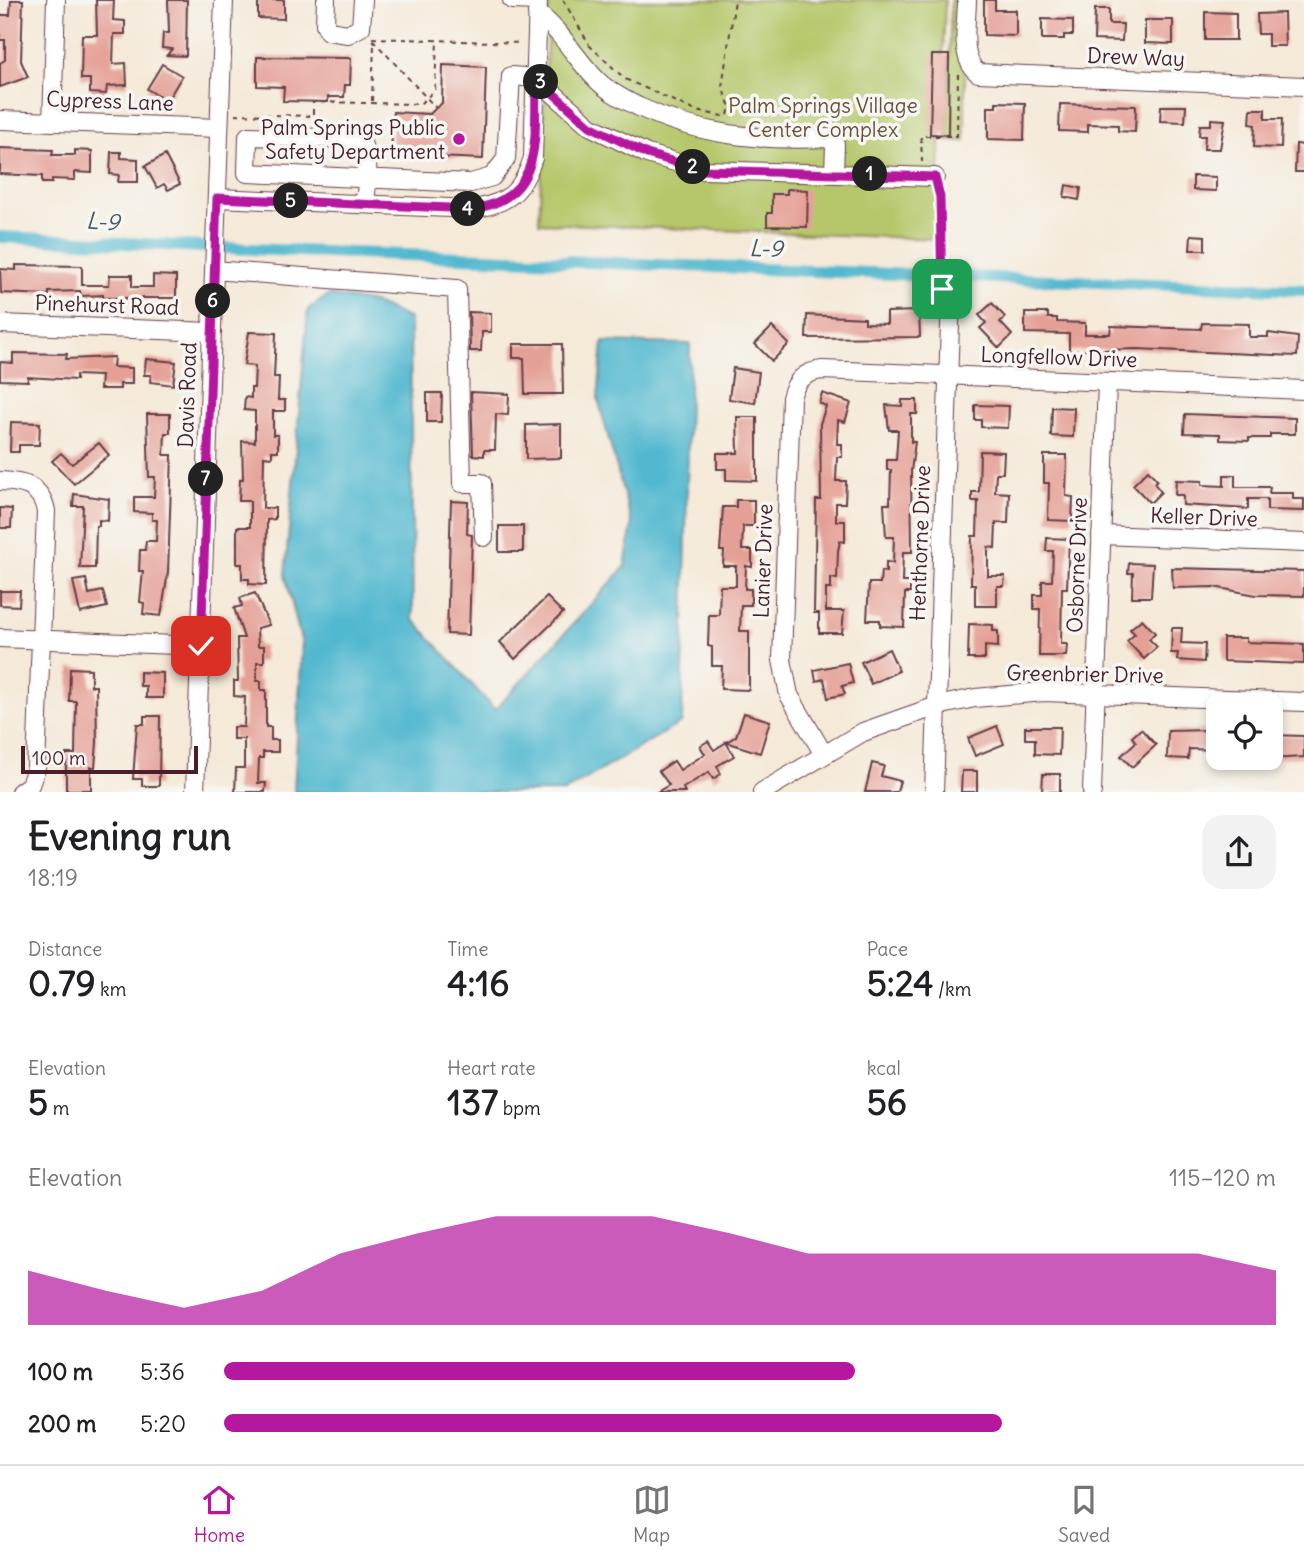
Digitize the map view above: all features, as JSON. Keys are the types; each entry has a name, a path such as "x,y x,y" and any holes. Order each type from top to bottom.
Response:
{"street":[{"path":"52,122 56,0"},
{"name":"Davis Road","path":"195,792 224,0"},
{"path":"326,0 325,24 328,30 348,34 366,33 363,0"},
{"path":"512,0 538,5 566,45 600,84 624,99 694,128 725,135 758,139 828,138 835,144 834,173"},
{"path":"964,66 967,0"},
{"path":"217,198 473,209 494,206 511,196 526,180 533,158 538,5"},
{"name":"Drew Way","path":"964,66 978,73 1304,86"},
{"path":"365,204 367,180 368,155 360,139 248,136 247,173 367,180 471,183 492,177 506,159 511,76 536,78 590,126 647,154 703,170 928,177"},
{"name":"Cypress Lane","path":"0,120 219,121"},
{"path":"214,270 457,289 462,483 482,483 484,537"},
{"name":"Henthorne Drive","path":"934,792 949,376 946,292"},
{"name":"Pinehurst Road","path":"0,324 212,332"},
{"name":"Longfellow Drive","path":"813,371 1304,390"},
{"name":"Lanier Drive","path":"813,371 798,381 791,397 782,660 789,695 823,753"},
{"name":"Osborne Drive","path":"1092,792 1107,382"},
{"path":"0,481 26,484 40,494 44,502 36,768 30,785 20,792"},
{"name":"Keller Drive","path":"1101,535 1304,543"},
{"path":"0,638 201,646"},
{"name":"Greenbrier Drive","path":"762,792 823,753 863,732 937,706 1009,694 1096,694 1304,702"}],"path":[{"path":"563,0 589,45 625,79 696,111 728,117"},
{"path":"725,135 730,107 722,87 734,0"},
{"path":"366,33 437,40 537,44"},
{"path":"366,33 436,108"},
{"path":"219,121 313,117 313,102 420,104 435,90 437,40"},
{"path":"372,103 374,44"},
{"path":"566,45 589,45"},
{"path":"946,292 938,245 940,197 928,177 921,136 957,136 964,66"}],"green space":[{"name":"Palm Springs Village Center Complex","path":"549,0 945,0 937,239 539,223"},
{"path":"951,0 965,0 965,141 947,141"}],"water":[{"path":"329,295 375,303 410,319 413,619 495,710 625,567 632,524 598,399 603,342 690,344 682,722 564,792 294,792 302,644 285,575 308,309"}],"building":[{"path":"11,0 23,0 21,61 28,77 0,87 0,63 5,60 5,40 0,40 0,15 10,15"},
{"path":"96,0 114,0 113,20 125,21 125,34 114,34 113,64 126,63 127,85 107,86 106,94 90,93 90,79 81,79 82,35 97,35"},
{"path":"168,0 187,0 186,56 167,55 172,49 162,48 163,33 169,33"},
{"path":"258,0 284,0 284,19 258,18"},
{"path":"984,0 995,0 995,10 1016,10 1016,36 984,35"},
{"path":"1095,9 1109,9 1109,24 1123,24 1122,41 1094,40"},
{"path":"1205,12 1236,13 1236,40 1205,40"},
{"path":"1284,13 1285,46 1268,46 1268,34 1258,34 1257,14"},
{"path":"1042,19 1073,20 1073,35 1064,35 1064,39 1042,39"},
{"path":"1145,20 1173,20 1173,44 1145,43"},
{"path":"932,55 949,55 948,135 930,134"},
{"path":"257,57 351,58 350,85 345,85 344,97 328,97 328,102 283,101 284,87 257,86"},
{"path":"162,64 182,76 167,101 147,89"},
{"path":"443,65 486,67 483,159 391,155 393,112 430,114 442,103"},
{"path":"996,102 1025,103 1024,140 988,139 988,107 996,107"},
{"path":"1060,104 1136,106 1135,132 1118,131 1118,125 1088,124 1088,132 1059,131"},
{"path":"1161,106 1186,106 1185,122 1160,121"},
{"path":"1251,109 1265,109 1265,119 1282,119 1281,148 1254,147 1255,125 1250,124"},
{"path":"1211,119 1225,120 1220,149 1204,149 1205,136 1199,136 1200,125 1211,125"},
{"path":"1296,144 1304,145 1304,172 1295,172"},
{"path":"0,148 53,150 52,155 75,155 75,150 92,151 92,173 75,172 75,180 52,179 52,183 42,183 42,176 0,174"},
{"path":"111,152 121,152 121,158 138,159 138,182 118,182 119,175 110,174"},
{"path":"165,155 180,184 168,190 164,184 157,188 145,166"},
{"path":"1193,176 1216,177 1216,191 1193,190"},
{"path":"1066,185 1081,188 1079,200 1064,197"},
{"path":"787,189 808,190 807,227 767,226 767,213 772,213 772,194 787,194"},
{"path":"1191,235 1205,236 1205,250 1190,250"},
{"path":"16,265 82,266 82,285 109,285 110,275 132,275 132,287 153,287 153,275 176,276 176,298 103,298 103,295 81,296 80,291 49,292 49,295 1,293 0,269 16,270"},
{"path":"992,303 1005,317 1000,322 1012,335 999,348 980,328 986,323 979,315"},
{"path":"919,311 920,337 806,338 807,315 865,318 865,323 887,324 887,312"},
{"path":"469,312 491,313 491,332 482,332 481,351 470,351"},
{"path":"1025,313 1048,313 1048,318 1057,318 1057,322 1085,323 1085,334 1110,334 1111,326 1201,329 1202,323 1249,324 1249,337 1268,337 1268,333 1298,337 1297,356 1137,349 1069,351 1069,334 1025,333"},
{"path":"772,327 789,344 772,361 755,344"},
{"path":"249,332 276,333 274,377 279,377 278,400 285,400 285,411 273,411 273,435 278,435 278,451 272,451 272,457 264,456 263,508 275,508 275,519 267,520 266,585 249,584 249,579 242,579 242,564 237,564 237,527 250,527 250,501 239,501 240,479 243,479 242,441 255,442 255,411 244,410 245,397 251,398 251,388 254,388 255,366 244,365"},
{"path":"513,344 562,344 563,394 525,394 524,358 513,358"},
{"path":"13,353 67,354 66,359 114,357 113,367 132,368 132,384 120,384 120,389 100,389 101,376 76,375 76,380 28,377 28,381 0,380 0,362 13,363"},
{"path":"146,359 176,362 173,385 150,382 151,375 144,375"},
{"path":"733,368 759,372 755,403 729,399"},
{"path":"471,392 509,394 508,415 496,414 495,450 484,450 484,456 473,455"},
{"path":"427,393 442,393 441,422 427,422"},
{"path":"822,393 851,403 845,422 838,420 837,444 842,444 842,457 837,457 836,481 846,481 845,503 836,503 836,521 845,521 845,542 840,541 837,579 831,578 831,589 826,589 826,611 844,611 842,633 819,633 819,613 814,613 816,500 821,500 820,424 826,406 819,403"},
{"path":"902,400 917,400 917,414 911,414 911,442 915,442 911,471 912,552 903,552 902,582 910,582 910,593 905,593 904,627 880,626 880,620 867,620 869,583 880,583 881,571 886,572 886,562 893,563 894,537 886,537 884,504 890,504 891,470 887,470 887,460 896,460 898,430 889,430 886,405 902,406"},
{"path":"975,405 1009,406 1008,428 981,427 981,420 975,420"},
{"path":"1052,407 1074,408 1073,437 1051,436"},
{"path":"147,414 170,414 170,433 165,433 164,455 172,455 168,572 161,616 143,614 144,603 140,602 143,571 139,571 140,550 145,550 146,541 156,541 157,520 152,520 152,513 134,512 134,497 154,497 155,477 149,477"},
{"path":"1185,414 1295,418 1295,434 1270,434 1270,438 1249,438 1249,441 1220,440 1220,434 1184,433"},
{"path":"737,417 757,417 757,481 726,480 726,469 717,469 717,453 738,453"},
{"path":"11,422 40,423 39,445 19,445 19,452 10,452"},
{"path":"561,424 561,458 526,459 526,425"},
{"path":"99,443 109,455 74,484 52,461 61,453 72,464"},
{"path":"980,451 1004,452 1003,473 996,473 995,492 1009,493 1008,523 996,523 995,548 988,547 988,576 1005,576 1004,586 997,586 997,606 975,606 975,584 971,584 972,536 977,536 978,501 972,501 972,492 979,492"},
{"path":"1044,455 1067,455 1066,496 1073,497 1072,521 1048,520 1049,483 1044,483"},
{"path":"1148,470 1157,480 1154,483 1161,492 1150,503 1133,485"},
{"path":"1224,475 1235,475 1235,487 1270,487 1269,493 1293,493 1293,499 1304,499 1304,511 1267,510 1267,499 1248,499 1248,509 1183,505 1183,495 1175,495 1176,480 1202,481 1202,485 1224,486"},
{"path":"74,494 109,499 108,521 99,520 99,526 96,526 95,568 80,568 83,506 73,506"},
{"path":"736,500 754,500 754,526 743,526 742,550 752,550 752,567 746,566 745,589 751,589 751,605 741,605 740,631 749,631 749,690 721,689 722,666 712,666 712,647 708,646 709,615 719,615 720,586 736,586 736,566 723,566 724,551 720,551 723,507 736,507"},
{"path":"451,501 468,502 467,534 472,535 469,635 447,634"},
{"path":"0,508 12,509 11,528 0,528"},
{"path":"499,526 523,526 523,552 499,552"},
{"path":"1047,538 1069,539 1067,588 1062,588 1061,644 1067,644 1066,656 1039,656 1040,609 1034,609 1034,595 1042,595 1042,581 1052,581 1053,551 1046,551"},
{"path":"1129,563 1153,564 1151,597 1132,597 1133,573 1128,573"},
{"path":"1172,568 1304,571 1304,596 1256,595 1214,587 1173,588"},
{"path":"86,579 89,594 103,591 107,607 80,613 73,581"},
{"path":"0,591 20,591 19,606 0,605"},
{"path":"255,593 269,625 257,628 258,646 264,646 264,662 257,662 257,681 261,681 261,690 266,690 266,727 271,727 271,740 278,740 278,752 263,752 263,758 259,758 258,783 266,783 265,792 235,792 236,768 244,768 244,739 233,739 233,727 244,727 245,697 234,696 234,681 238,681 237,638 244,638 234,608 242,606 240,598"},
{"path":"547,597 563,613 515,659 500,642"},
{"path":"1142,619 1155,633 1149,639 1157,647 1144,659 1127,641 1135,634 1130,629"},
{"path":"969,624 993,625 993,631 998,631 998,647 985,646 985,659 968,659"},
{"path":"1172,628 1182,628 1181,643 1205,644 1204,662 1177,660 1178,653 1171,653"},
{"path":"1223,638 1246,638 1246,642 1304,644 1304,664 1223,661"},
{"path":"889,649 899,671 871,684 861,662"},
{"path":"848,663 853,683 842,686 845,694 828,698 824,679 816,681 814,670"},
{"path":"70,668 91,669 91,686 96,686 97,743 95,767 91,767 91,790 66,790 66,754 75,754 76,701 69,701"},
{"path":"140,672 163,673 163,698 146,698 146,686 140,686"},
{"path":"744,713 770,721 760,753 726,742 736,736"},
{"path":"144,716 160,716 159,786 142,786 142,779 133,779 137,724 144,724"},
{"path":"997,726 1004,744 975,756 968,738"},
{"path":"1025,727 1060,727 1059,755 1035,754 1035,739 1025,739"},
{"path":"1141,729 1156,745 1132,767 1121,756 1136,742 1132,737"},
{"path":"1206,730 1206,750 1189,749 1188,759 1167,758 1168,731"},
{"path":"1283,735 1304,736 1304,757 1283,758"},
{"path":"708,741 714,750 726,742 734,756 717,766 721,774 713,779 709,772 683,788 685,792 657,792 669,785 659,771 674,761 680,770 705,754 700,746"},
{"path":"872,763 884,766 881,776 900,781 897,792 865,792"},
{"path":"962,771 977,771 977,792 961,792"},
{"path":"1043,774 1060,774 1060,792 1042,792"}],"waterway":[{"name":"L-9","path":"0,237 204,247"},
{"name":"L-9","path":"225,248 1304,290"}],"place":[{"name":"Palm Springs Public Safety Department","path":"459,139"}],"route":[{"path":"201,646 217,198 473,209 494,206 511,196 526,180 533,158 536,78 590,126 647,154 703,170 935,177 940,197 938,245 942,253 942,289"}]}
